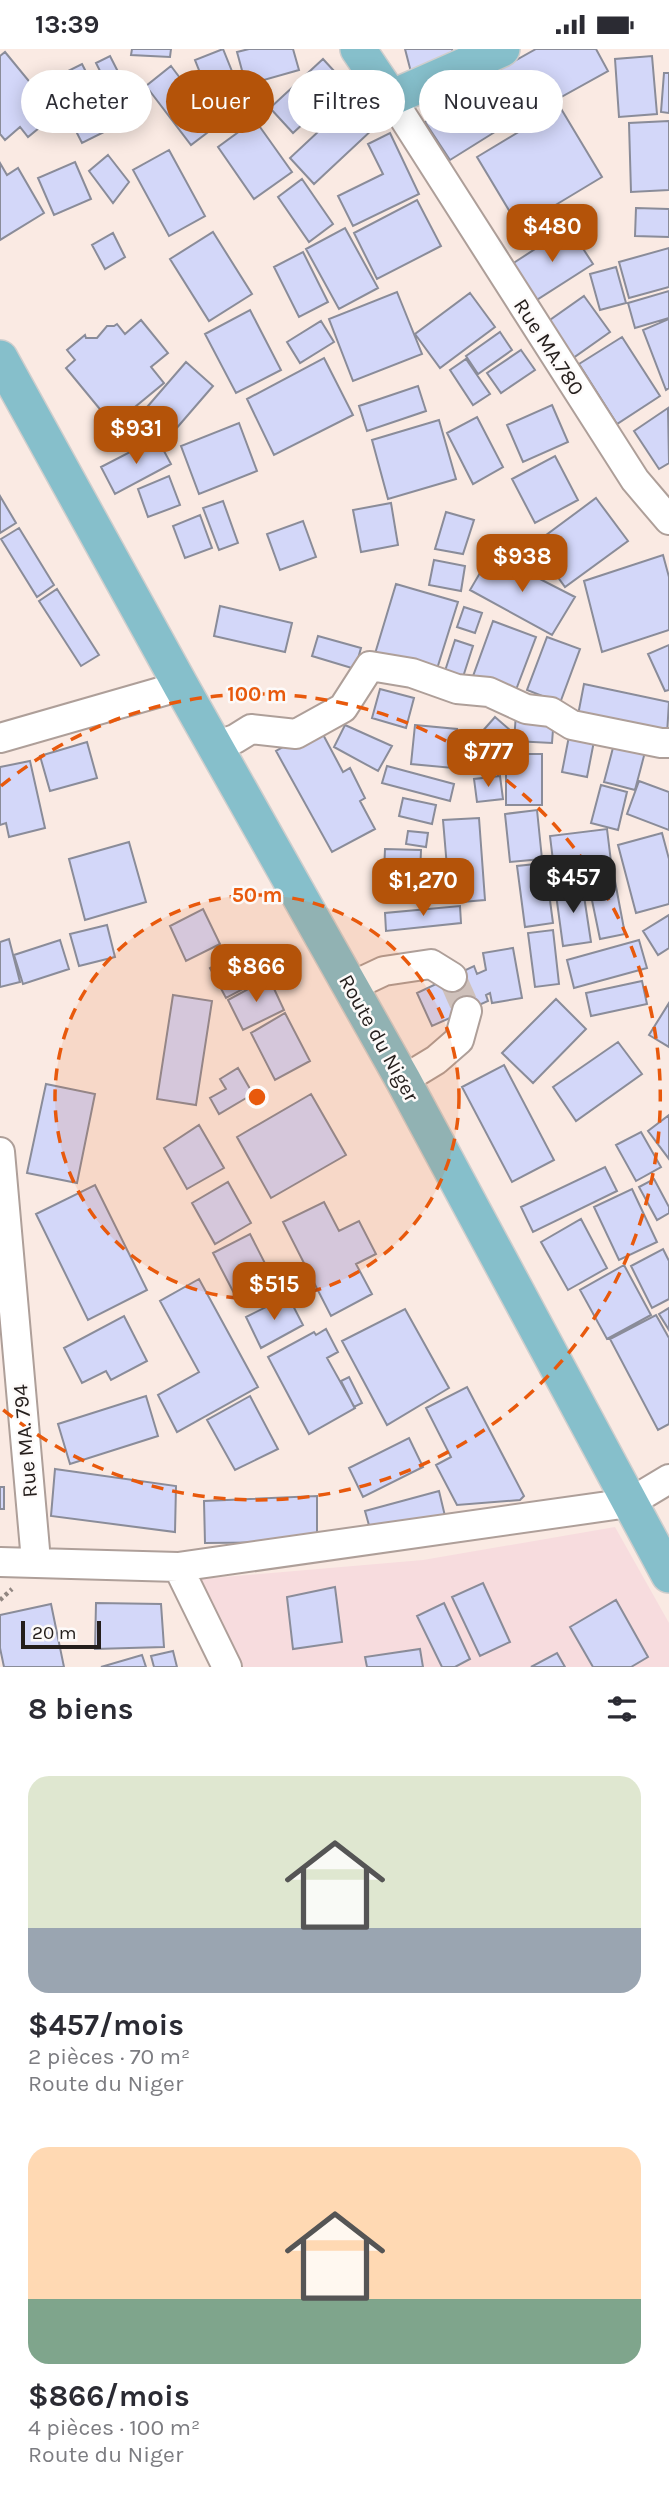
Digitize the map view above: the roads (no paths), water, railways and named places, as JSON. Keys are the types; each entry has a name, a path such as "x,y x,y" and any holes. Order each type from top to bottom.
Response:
{"main road":[{"path":"358,49 372,70"},
{"path":"405,92 502,49"},
{"name":"Route du Niger","path":"0,358 403,1080 669,1575"}],"street":[{"name":"Rue MA.780","path":"405,120 635,480 669,520"},
{"path":"215,746 235,739 251,729 296,734 343,708 370,666 412,673 457,689 489,692 526,709 551,712 572,725 669,743"},
{"path":"0,739 181,686"},
{"path":"350,987 384,971 431,964 452,977"},
{"path":"403,1080 459,1040 467,1011"},
{"name":"Rue MA. 794","path":"0,1152 33,1562"},
{"path":"0,1562 178,1567 629,1503 669,1479"},
{"path":"0,1579 33,1562"},
{"path":"178,1567 227,1667"}],"tunnel":[{"path":"452,977 467,1011"}]}
